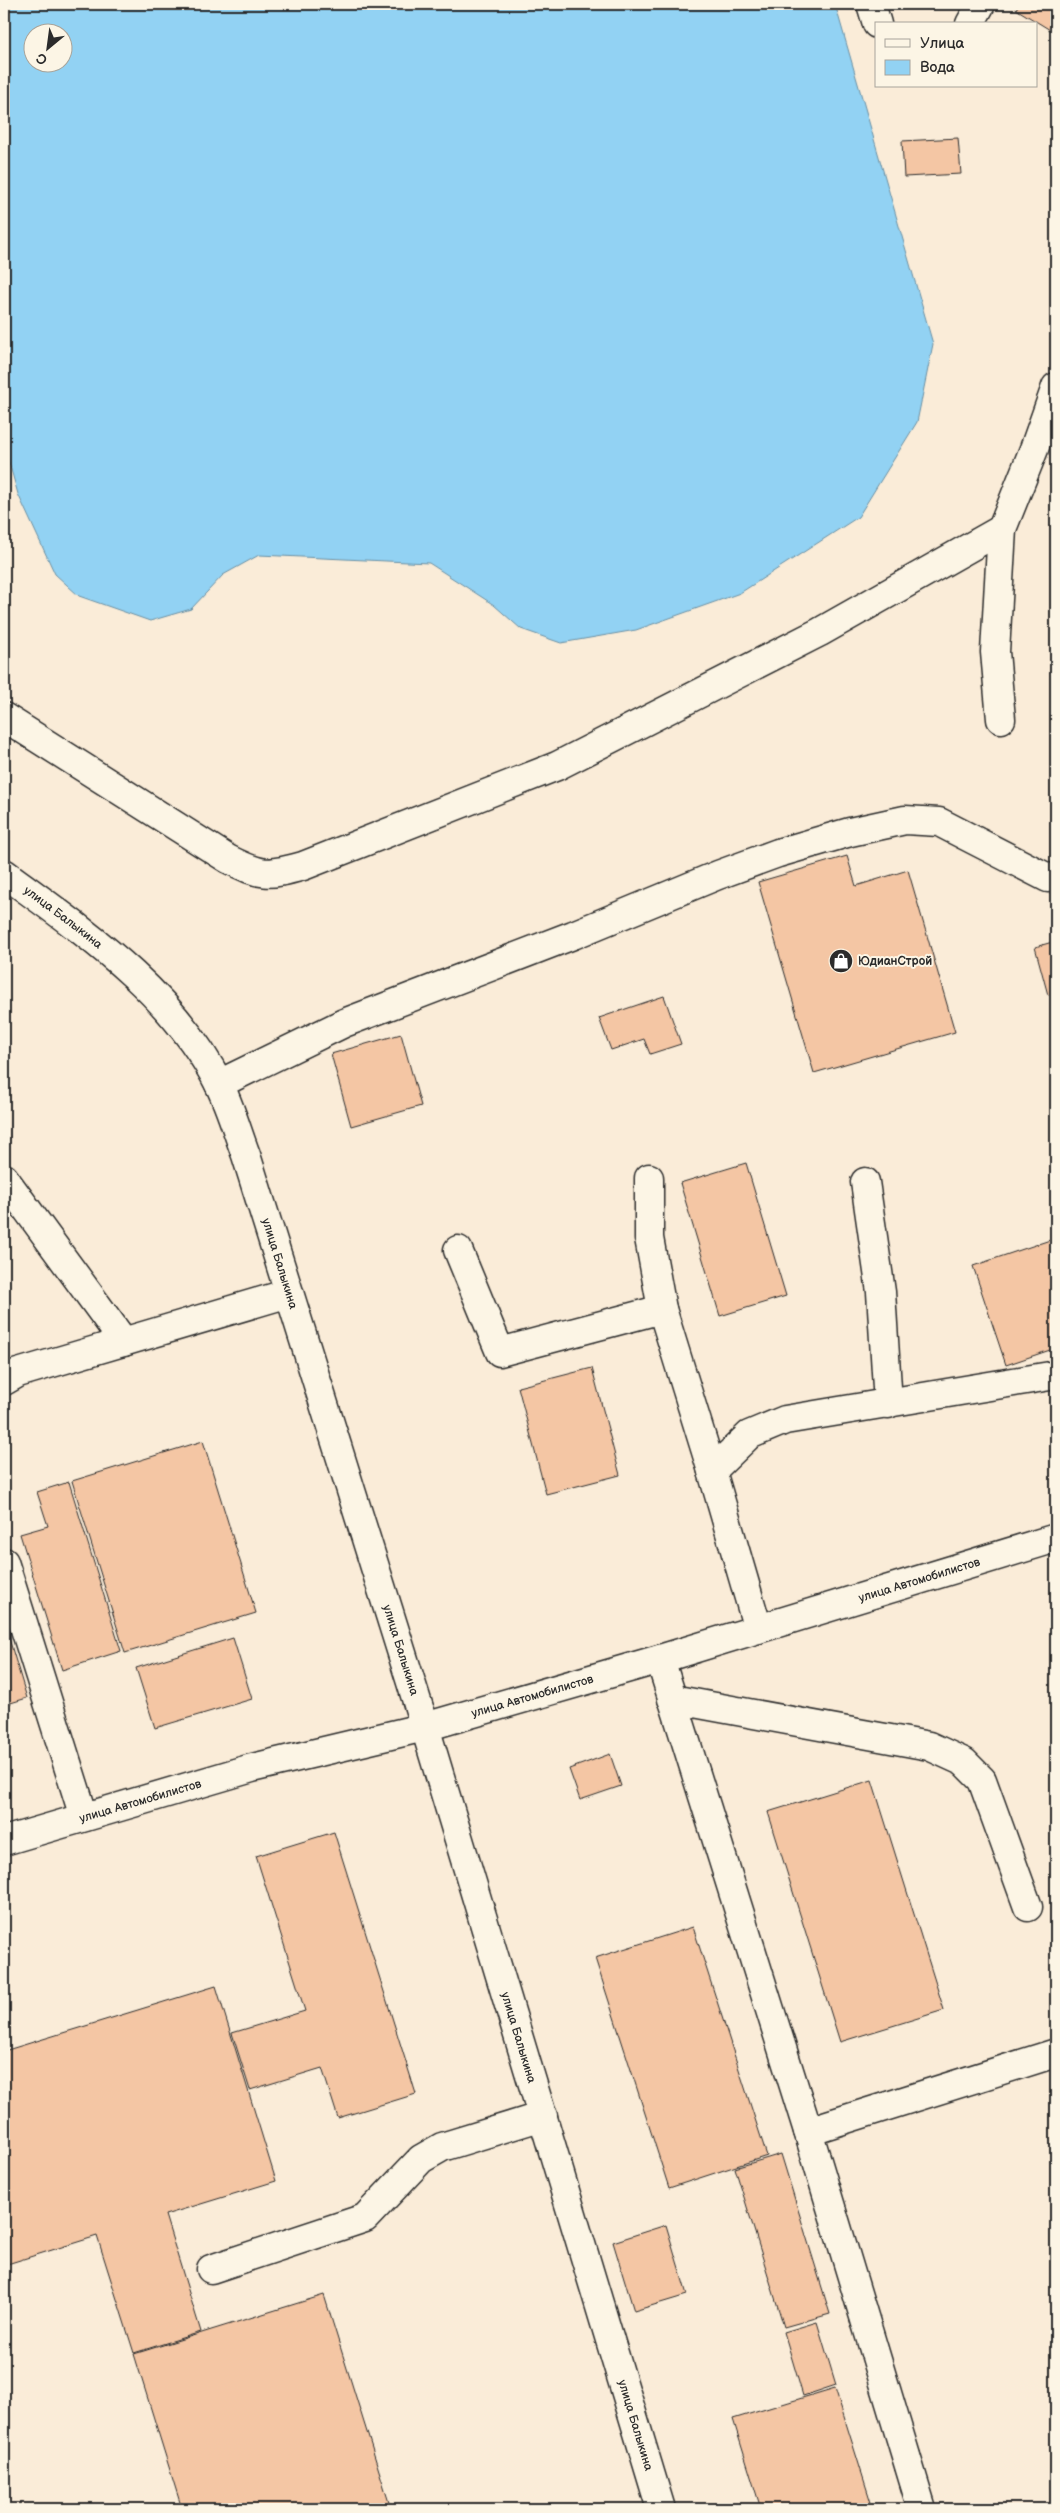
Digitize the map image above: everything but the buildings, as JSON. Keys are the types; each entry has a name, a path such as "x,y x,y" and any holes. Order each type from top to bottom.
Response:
{"street":[{"path":"871,4 876,22"},
{"path":"971,22 981,4"},
{"path":"1001,719 995,652 1002,528 1034,449 1056,386"},
{"path":"4,718 228,859 252,871 275,874 302,866 557,766 820,632 1002,528"},
{"path":"219,1084 344,1023 573,936 718,875 778,853 850,832 905,820 940,822 1048,878"},
{"name":"улица Балыкина","path":"4,873 126,967 163,1004 197,1048 219,1084 246,1154 425,1727 661,2509"},
{"path":"4,1178 124,1342"},
{"path":"649,1178 649,1238 662,1309 758,1629"},
{"path":"865,1182 881,1292 888,1404"},
{"path":"458,1250 500,1352 662,1309"},
{"path":"4,1381 18,1373 289,1293"},
{"path":"712,1471 749,1435 785,1420 1056,1375"},
{"name":"улица Автомобилистов","path":"4,1841 252,1768 425,1727 660,1659 1056,1538"},
{"path":"4,1562 84,1817"},
{"path":"660,1659 808,2131 922,2509"},
{"path":"672,1699 929,1746 964,1762 982,1780 1028,1907"},
{"path":"808,2131 1056,2053"},
{"path":"211,2268 365,2218 420,2159 442,2147 543,2116"}],"water":[{"path":"4,4 835,4 933,344 917,422 858,517 740,593 636,630 561,643 521,629 494,605 429,563 259,555 223,575 191,609 150,621 79,596 55,574 18,494 4,445"}],"place":[{"name":"ЮдианСтрой","path":"841,961"}]}
